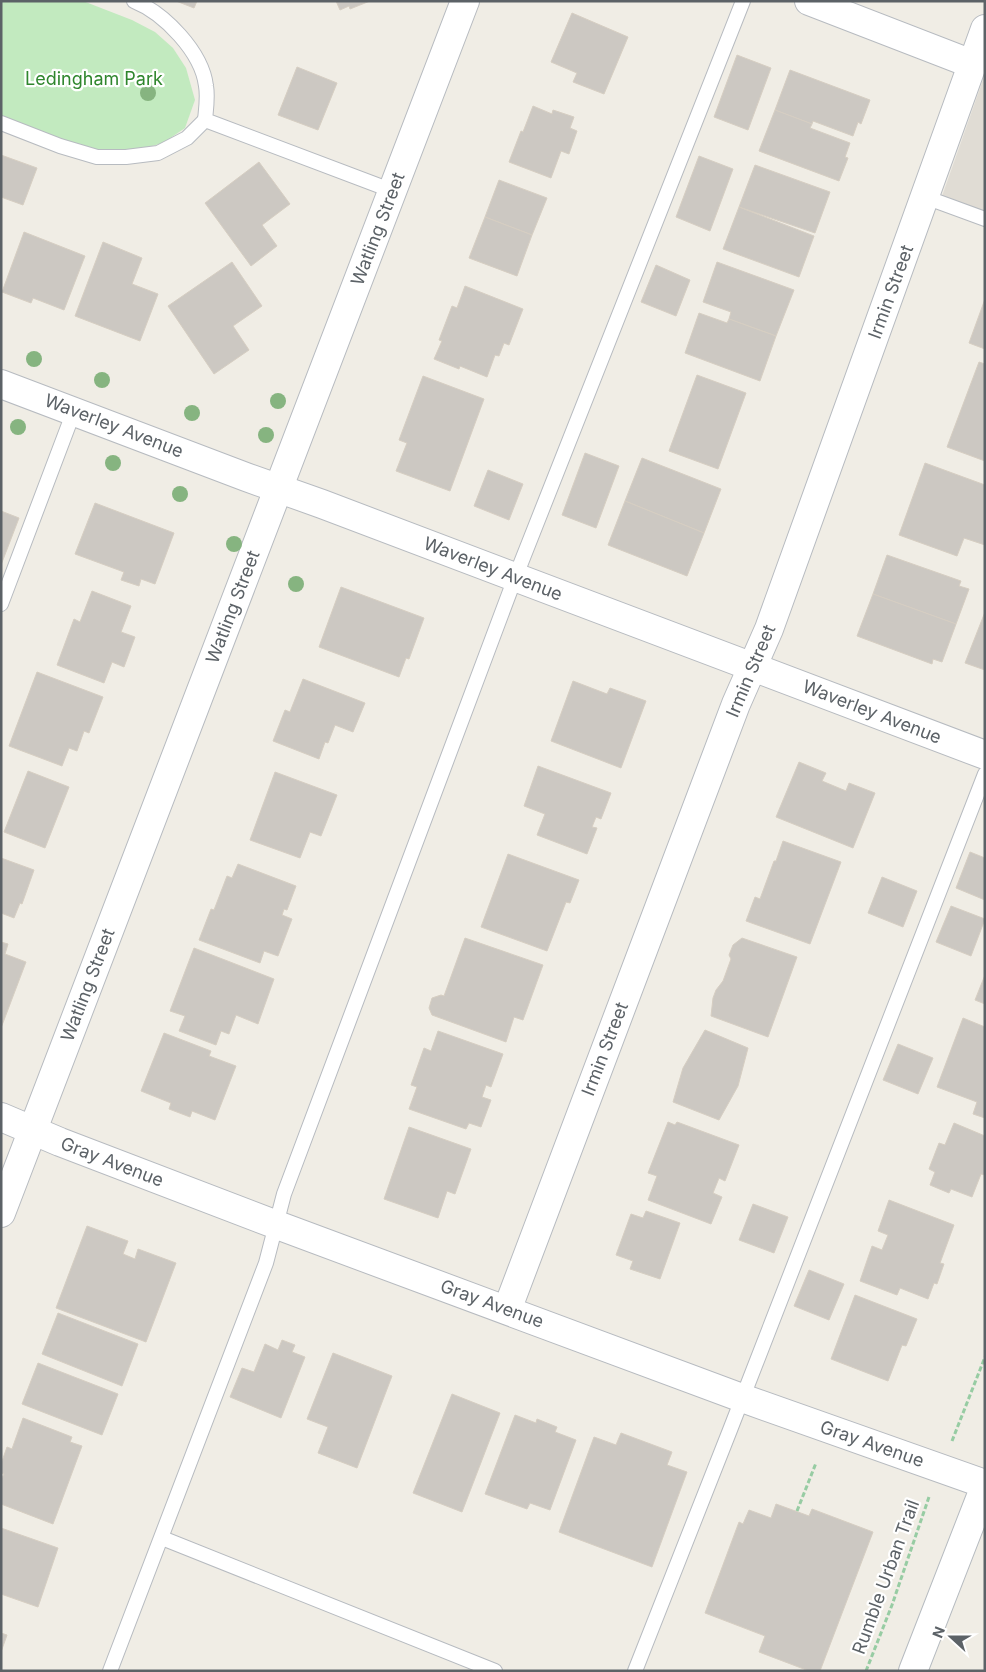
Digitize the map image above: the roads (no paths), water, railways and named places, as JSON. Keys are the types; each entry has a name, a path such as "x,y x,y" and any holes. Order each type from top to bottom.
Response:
{"street":[{"name":"Watling Street","path":"1,1213 280,489 465,1"},
{"path":"808,1 972,64"},
{"name":"Irmin Street","path":"507,1310 736,704 769,630 985,29"},
{"name":"Waverley Avenue","path":"1,384 985,755"},
{"name":"Gray Avenue","path":"1,1118 276,1225 742,1398 985,1485"},
{"path":"913,1671 985,1485"}],"lane":[{"path":"1,124 60,146 97,157 126,157 158,153 187,138 206,120 206,85 195,53 168,23 134,1"},
{"path":"110,1671 266,1263 284,1194 515,578 744,1"},
{"path":"206,120 393,191"},
{"path":"925,197 985,219"},
{"path":"1,604 74,411"},
{"path":"635,1671 985,774"},
{"path":"162,1538 495,1671"}],"park label":[{"name":"Ledingham Park","path":"94,79"}]}
